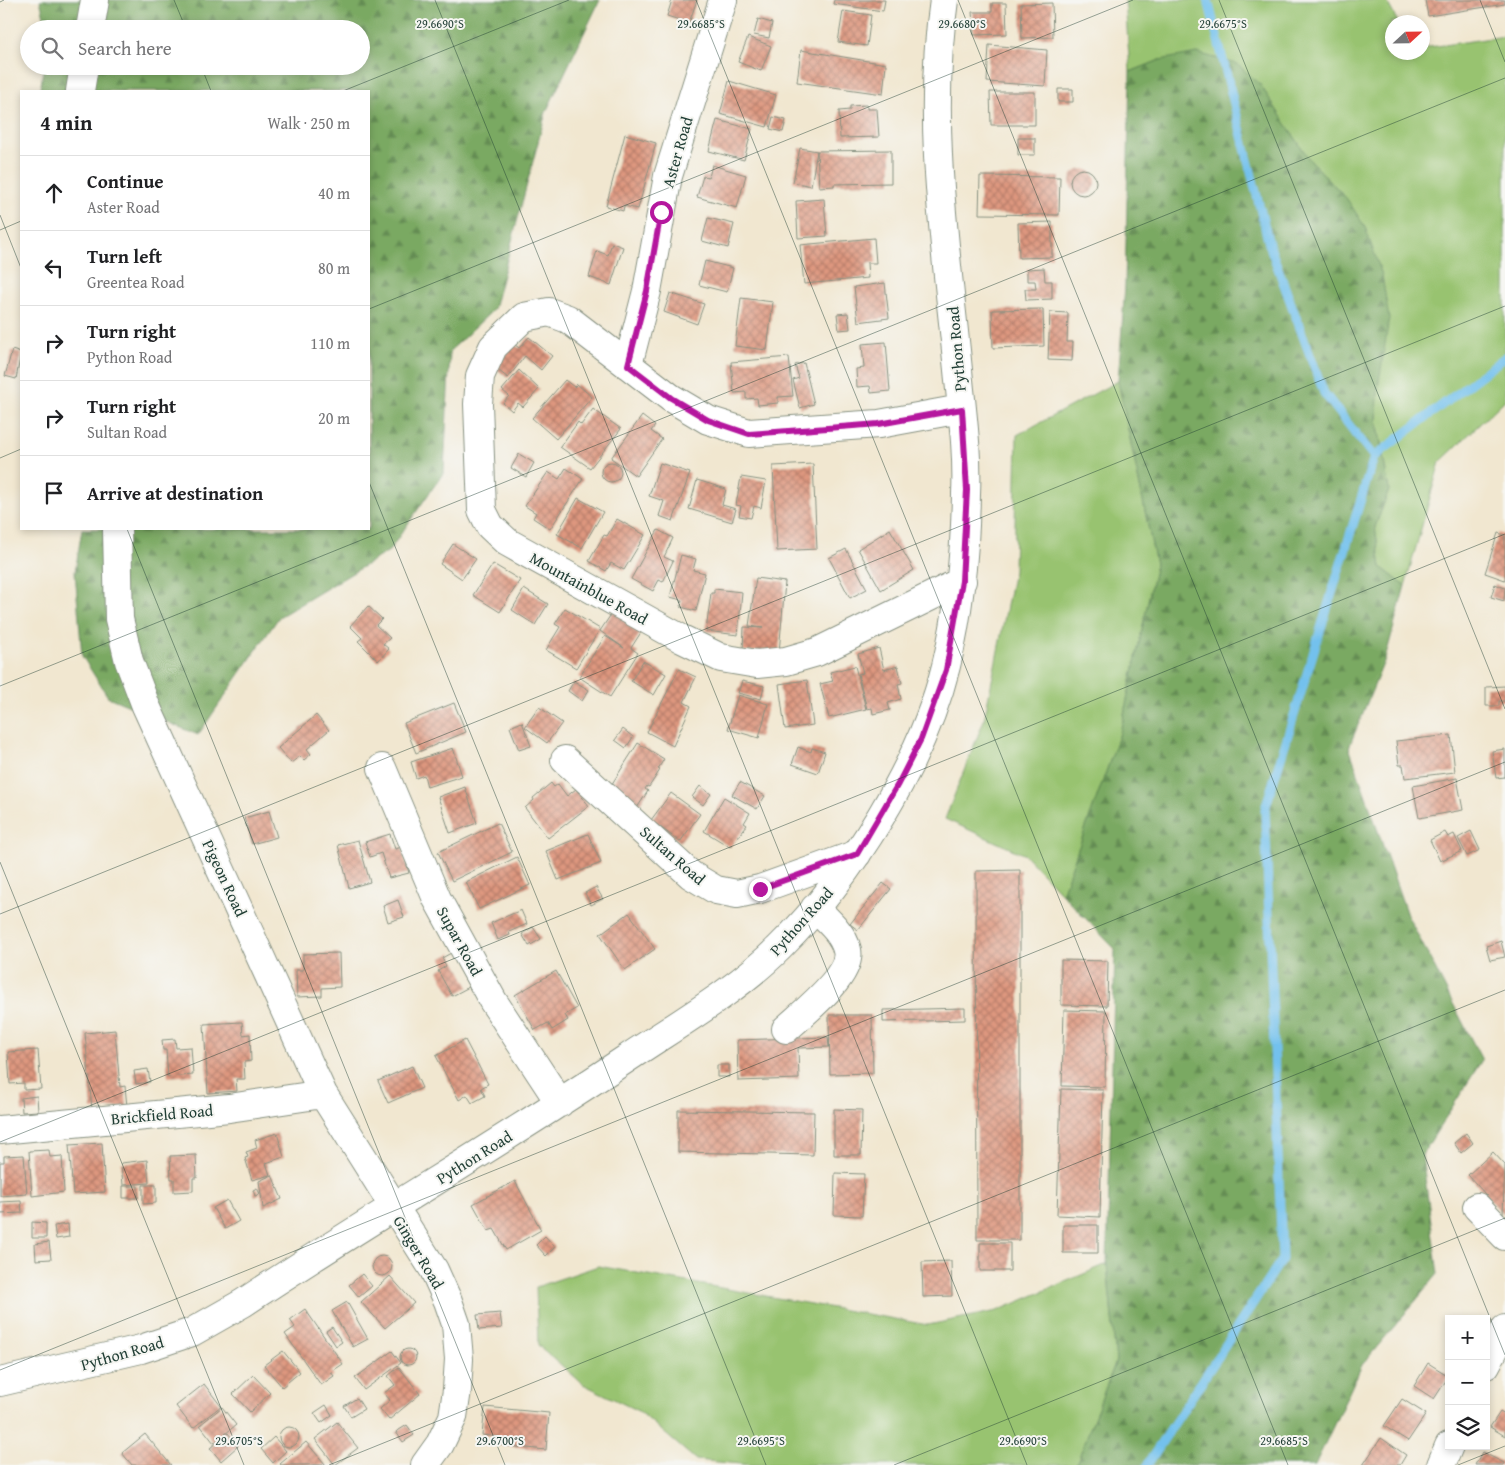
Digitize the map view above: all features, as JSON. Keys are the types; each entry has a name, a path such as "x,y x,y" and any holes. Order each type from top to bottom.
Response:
{"street":[{"path":"92,20 95,0"},
{"name":"Aster Road","path":"628,365 647,291 668,176 723,0"},
{"name":"Python Road","path":"0,1382 141,1349 192,1332 244,1303 560,1103 734,985 779,948 815,908 857,854 898,784 921,739 946,670 962,581 967,490 962,409 940,185 937,87 944,0"},
{"path":"80,90 83,75"},
{"name":"Mountainblue Road","path":"962,409 879,424 749,434 708,420 671,398 568,319 549,312 524,317 493,347 480,376 478,404 482,510 490,526 508,542 682,639 722,658 757,664 786,662 817,652 962,581"},
{"name":"Pigeon Road","path":"117,530 119,619 129,662 173,767 234,895 323,1094 393,1208"},
{"name":"Sultan Road","path":"565,760 691,875 716,890 737,894 760,889 857,854"},
{"name":"Supar Road","path":"382,768 437,899 493,1001 560,1103"},
{"path":"786,1029 842,975 848,961 848,951 844,941 815,908"},
{"name":"Brickfield Road","path":"0,1130 229,1108 323,1094"},
{"path":"1477,1207 1505,1236"},
{"name":"Ginger Road","path":"393,1208 434,1270 456,1324 460,1359 453,1417 440,1444 425,1465"},
{"path":"1489,1360 1505,1329"},
{"path":"1441,1465 1447,1450"}],"green space":[{"path":"40,0 600,0 546,112 494,309 450,351 444,472 389,551 279,617 198,735 108,697 82,656 75,572 82,530 370,530 370,90 40,90 43,75 370,75 370,20 45,20"},
{"path":"1125,0 1386,0 1394,15 1385,15 1385,60 1430,60 1430,47 1505,36 1505,400 1440,462 1405,586 1381,567 1375,527 1389,490 1377,421 1378,388 1347,199 1309,159 1259,83 1160,60 1130,72"},
{"path":"1197,53 1237,64 1259,83 1309,159 1347,199 1365,227 1382,275 1389,319 1378,388 1377,421 1389,490 1375,527 1381,567 1405,586 1385,659 1349,747 1406,912 1482,1060 1422,1155 1438,1274 1362,1365 1315,1465 1076,1465 1116,1361 1107,1264 1115,949 1062,894 1120,733 1156,564 1118,381 1125,285 1130,72 1160,60"},
{"path":"1118,381 1156,564 1120,733 1062,894 1025,855 945,819 984,720 1014,571 1017,435"},
{"path":"1107,1264 1116,1361 1076,1465 752,1465 696,1460 640,1412 583,1384 538,1345 536,1287 598,1266 928,1325 997,1311"}],"building":[{"path":"672,0 697,0 689,23 667,16"},
{"path":"834,0 885,0 883,11 833,4"},
{"path":"1425,0 1505,0 1505,4 1428,15"},
{"path":"992,3 1006,3 1007,34 974,35 972,12 992,12"},
{"path":"1052,3 1053,37 1022,38 1021,4"},
{"path":"843,11 871,15 867,46 838,42"},
{"path":"758,19 772,23 769,38 754,35"},
{"path":"748,37 771,46 761,71 738,62"},
{"path":"989,45 1047,50 1045,86 987,82"},
{"path":"801,50 886,64 883,94 797,82"},
{"path":"729,81 776,95 767,127 720,114"},
{"path":"1058,89 1073,89 1073,102 1058,102"},
{"path":"990,92 1035,92 1035,125 991,125"},
{"path":"867,105 867,109 877,109 879,137 840,138 839,111 850,110 850,106"},
{"path":"773,117 786,120 783,132 770,129"},
{"path":"717,120 752,129 744,160 709,151"},
{"path":"625,134 656,143 638,209 624,206 623,211 606,206"},
{"path":"1018,138 1035,138 1035,155 1018,155"},
{"path":"800,148 817,151 811,186 793,182"},
{"path":"891,150 891,183 834,184 834,186 819,187 817,151"},
{"path":"712,165 746,175 737,208 697,197 703,176 709,177"},
{"path":"1083,169 1092,173 1096,182 1092,191 1083,195 1074,191 1070,182 1074,173"},
{"path":"980,176 1060,177 1059,215 979,214"},
{"path":"824,199 827,236 798,238 796,201"},
{"path":"708,218 734,224 728,248 702,241"},
{"path":"1052,222 1052,257 1019,258 1018,223"},
{"path":"874,238 876,263 867,263 868,278 804,284 800,245"},
{"path":"612,243 623,247 611,285 589,277 597,251 608,255"},
{"path":"705,261 733,268 727,292 699,285"},
{"path":"1044,268 1045,281 1052,281 1052,299 1026,300 1025,289 1036,289 1035,281 1027,281 1027,269"},
{"path":"885,283 889,318 858,322 854,287"},
{"path":"670,293 704,304 697,324 664,312"},
{"path":"741,298 773,302 767,350 735,346"},
{"path":"1043,309 1044,346 993,348 992,310"},
{"path":"1050,312 1068,313 1067,342 1073,342 1072,361 1048,360"},
{"path":"848,313 850,329 839,330 837,314"},
{"path":"529,337 552,356 541,370 525,356 508,378 494,367 514,344 519,348"},
{"path":"886,342 890,391 871,393 870,386 857,387 856,369 864,368 862,344"},
{"path":"12,350 20,353 16,379 5,376"},
{"path":"789,357 793,396 778,397 778,403 758,405 757,398 746,399 746,392 734,393 731,362"},
{"path":"804,363 814,404 800,408 793,380 799,378 795,365"},
{"path":"519,370 539,389 523,407 518,403 512,411 503,403 509,396 502,390"},
{"path":"565,380 574,387 577,384 592,397 556,439 532,418"},
{"path":"593,409 621,429 590,468 560,447 578,422 581,425"},
{"path":"642,416 655,426 651,431 662,439 636,476 611,458"},
{"path":"519,454 534,463 526,477 511,468"},
{"path":"611,462 618,465 621,472 618,479 611,482 604,479 601,472 604,465"},
{"path":"660,463 690,473 673,521 659,516 664,501 649,496"},
{"path":"813,464 817,549 777,551 773,466"},
{"path":"566,468 583,479 550,529 533,518 536,513 525,506 548,472 559,479"},
{"path":"741,477 766,481 761,508 754,506 751,518 739,516 741,506 736,505"},
{"path":"697,480 726,489 722,505 736,509 732,522 689,509"},
{"path":"578,498 603,512 582,548 557,534"},
{"path":"617,519 645,535 624,570 611,563 606,571 589,561 604,535 607,536"},
{"path":"890,529 914,570 881,590 858,549"},
{"path":"658,530 673,538 664,557 673,561 663,582 659,580 653,591 631,579"},
{"path":"1498,533 1505,535 1505,580 1485,573"},
{"path":"453,544 476,559 462,579 440,564"},
{"path":"846,549 867,589 850,598 829,558"},
{"path":"681,555 696,559 693,570 705,573 696,611 681,607 682,600 670,597"},
{"path":"493,564 520,580 500,612 473,595"},
{"path":"756,578 785,582 779,653 743,651 744,627 763,628 749,626"},
{"path":"1495,584 1505,588 1504,601 1491,597"},
{"path":"524,589 548,604 535,625 512,610"},
{"path":"714,589 742,592 738,635 706,631 711,593 714,593"},
{"path":"368,606 382,619 376,625 390,638 383,644 389,649 378,661 358,641 362,638 350,626"},
{"path":"616,607 645,626 631,648 638,653 610,697 579,677 605,636 624,648 600,631"},
{"path":"565,608 600,629 576,668 546,650 560,627 555,624"},
{"path":"879,648 884,670 898,666 902,683 898,684 901,699 888,703 890,710 873,714 872,708 867,709 858,674 863,673 858,654"},
{"path":"643,661 666,674 654,695 631,681"},
{"path":"855,666 866,709 829,718 820,684 833,681 830,672"},
{"path":"679,669 696,677 684,702 691,706 673,746 647,732"},
{"path":"807,680 813,725 785,729 779,684"},
{"path":"574,681 589,690 582,701 568,691"},
{"path":"742,681 764,686 761,699 738,693"},
{"path":"1505,686 1505,701 1499,701 1499,706 1486,706 1486,687"},
{"path":"738,695 768,704 759,738 728,729"},
{"path":"454,703 466,732 416,753 404,723"},
{"path":"539,707 562,723 547,743 525,727"},
{"path":"316,715 329,730 307,749 311,754 304,760 300,756 291,763 278,748"},
{"path":"522,722 531,746 519,750 510,727"},
{"path":"623,729 633,737 626,748 615,740"},
{"path":"1451,735 1455,772 1405,778 1403,765 1399,765 1396,741"},
{"path":"638,743 664,759 658,769 660,770 649,787 647,786 645,789 648,791 637,808 608,790"},
{"path":"798,747 811,752 812,748 825,752 818,773 792,764"},
{"path":"453,748 462,776 427,787 424,775 416,778 411,762"},
{"path":"1505,749 1505,777 1496,778 1492,751"},
{"path":"1457,778 1463,810 1419,818 1413,786"},
{"path":"740,782 765,796 757,809 732,795"},
{"path":"551,783 554,787 558,784 567,796 576,789 589,806 548,838 525,808 534,800 533,798"},
{"path":"700,786 711,794 703,805 692,797"},
{"path":"465,787 477,823 450,833 438,797"},
{"path":"671,793 700,814 680,842 651,820"},
{"path":"724,797 750,813 744,823 747,825 730,847 704,831"},
{"path":"269,811 277,837 252,844 244,818"},
{"path":"498,823 512,852 452,881 438,852"},
{"path":"1471,831 1480,850 1467,856 1458,838"},
{"path":"1445,832 1448,837 1454,834 1462,851 1440,861 1430,840"},
{"path":"390,834 395,849 402,847 409,873 389,878 381,853 370,857 365,842"},
{"path":"588,834 601,863 558,880 546,851"},
{"path":"358,840 370,882 349,888 338,845"},
{"path":"517,857 530,885 479,909 466,882"},
{"path":"1020,870 1020,1240 977,1240 976,871"},
{"path":"883,883 891,889 858,930 850,924"},
{"path":"596,887 603,899 591,905 585,893"},
{"path":"398,900 404,917 388,922 383,906"},
{"path":"521,910 527,924 509,932 510,935 498,940 491,923"},
{"path":"629,913 655,949 625,970 600,934"},
{"path":"533,927 541,939 529,946 522,934"},
{"path":"1501,941 1505,957 1490,960 1486,946"},
{"path":"339,953 340,987 322,988 322,996 297,997 296,970 303,970 303,954"},
{"path":"451,953 469,987 452,996 438,971 446,966 442,958"},
{"path":"1061,960 1108,961 1107,1006 1061,1005"},
{"path":"556,971 577,1008 565,1015 568,1020 552,1030 548,1023 535,1030 515,995"},
{"path":"965,1008 965,1020 883,1022 883,1010"},
{"path":"1064,1010 1106,1011 1105,1087 1062,1086"},
{"path":"829,1015 872,1015 873,1073 830,1074"},
{"path":"242,1022 243,1035 250,1034 251,1061 244,1062 245,1079 236,1079 237,1091 208,1093 204,1024"},
{"path":"115,1030 120,1087 125,1086 127,1107 92,1110 85,1033"},
{"path":"828,1037 829,1047 798,1048 799,1079 738,1081 737,1040"},
{"path":"175,1039 176,1048 191,1047 193,1075 168,1077 166,1050 163,1050 162,1040"},
{"path":"465,1040 488,1084 481,1088 485,1096 472,1103 467,1095 459,1100 436,1056"},
{"path":"38,1050 41,1089 24,1090 24,1083 10,1084 8,1052"},
{"path":"717,1065 729,1065 729,1077 717,1077"},
{"path":"412,1066 422,1088 388,1103 378,1081"},
{"path":"148,1069 150,1082 136,1084 134,1071"},
{"path":"1061,1089 1103,1090 1100,1217 1057,1215"},
{"path":"37,1096 38,1111 22,1112 21,1098"},
{"path":"834,1109 862,1110 861,1155 834,1155"},
{"path":"678,1110 814,1112 813,1155 678,1152"},
{"path":"277,1133 284,1157 266,1163 270,1175 252,1180 245,1158 248,1157 246,1152 257,1148 255,1140"},
{"path":"1466,1133 1473,1143 1461,1153 1454,1143"},
{"path":"102,1143 105,1192 73,1194 69,1145"},
{"path":"49,1150 50,1157 62,1156 64,1192 32,1196 29,1151"},
{"path":"1493,1152 1505,1165 1503,1214 1468,1175"},
{"path":"24,1155 27,1194 0,1196 0,1162 4,1162 4,1156"},
{"path":"196,1155 197,1178 193,1178 193,1191 174,1192 174,1179 171,1179 170,1156"},
{"path":"147,1160 149,1183 123,1185 121,1163"},
{"path":"835,1173 864,1174 862,1216 834,1215"},
{"path":"272,1175 282,1199 263,1208 259,1181"},
{"path":"515,1181 541,1230 506,1250 494,1229 488,1231 473,1204"},
{"path":"143,1185 156,1185 156,1203 143,1204"},
{"path":"123,1186 138,1186 138,1198 123,1198"},
{"path":"257,1188 260,1194 255,1196 253,1190"},
{"path":"227,1200 239,1221 225,1229 213,1208"},
{"path":"21,1201 22,1213 0,1214 0,1202"},
{"path":"32,1222 46,1223 46,1238 32,1238"},
{"path":"68,1224 69,1237 56,1239 54,1226"},
{"path":"1063,1225 1098,1225 1098,1253 1063,1253"},
{"path":"545,1236 555,1247 546,1256 536,1245"},
{"path":"49,1242 51,1259 36,1260 35,1244"},
{"path":"980,1243 1010,1243 1010,1271 980,1271"},
{"path":"382,1256 389,1259 392,1266 389,1273 382,1276 375,1273 372,1266 375,1259"},
{"path":"951,1261 952,1296 923,1297 922,1262"},
{"path":"362,1274 372,1286 359,1297 349,1285"},
{"path":"390,1276 414,1303 385,1328 361,1302"},
{"path":"347,1302 368,1339 353,1347 332,1311"},
{"path":"305,1309 343,1364 331,1372 334,1376 321,1385 285,1334 295,1327 290,1320"},
{"path":"500,1313 502,1328 479,1330 477,1315"},
{"path":"332,1327 342,1342 336,1346 326,1331"},
{"path":"405,1349 411,1349 416,1354 414,1363 405,1365 400,1360 400,1354"},
{"path":"283,1351 300,1372 282,1387 264,1365"},
{"path":"392,1351 401,1363 364,1390 355,1378"},
{"path":"1428,1363 1445,1374 1445,1382 1434,1399 1414,1386"},
{"path":"399,1367 420,1394 389,1420 380,1409 390,1400 384,1393 395,1385 388,1376"},
{"path":"253,1375 270,1393 250,1412 233,1394"},
{"path":"204,1384 221,1406 193,1428 176,1406"},
{"path":"357,1398 364,1409 351,1417 344,1406"},
{"path":"1402,1399 1426,1414 1408,1441 1384,1426"},
{"path":"326,1405 332,1415 321,1423 314,1413"},
{"path":"222,1407 236,1425 214,1443 200,1425"},
{"path":"485,1407 549,1413 546,1450 498,1445 499,1437 482,1435"},
{"path":"1500,1412 1505,1415 1505,1436 1490,1427"},
{"path":"337,1422 358,1448 335,1465 315,1439"},
{"path":"407,1425 414,1435 403,1442 396,1432"},
{"path":"289,1427 296,1430 299,1437 296,1444 289,1447 282,1444 279,1437 282,1430"},
{"path":"228,1433 238,1446 221,1461 210,1448"},
{"path":"145,1434 171,1465 132,1465 122,1453"},
{"path":"274,1437 286,1451 273,1463 261,1449"},
{"path":"1381,1438 1406,1455 1400,1465 1363,1465"},
{"path":"306,1442 326,1465 280,1464"},
{"path":"1482,1452 1504,1463 1503,1465 1475,1465"}],"waterway":[{"path":"1208,0 1269,244 1324,393 1374,457"},
{"path":"1147,1465 1282,1259 1265,809 1374,457 1505,357"}],"route":[{"path":"661,212 647,291 628,365 671,398 708,420 749,434 879,424 962,409 967,490 962,581 946,670 921,739 898,784 857,854 760,889"}]}
